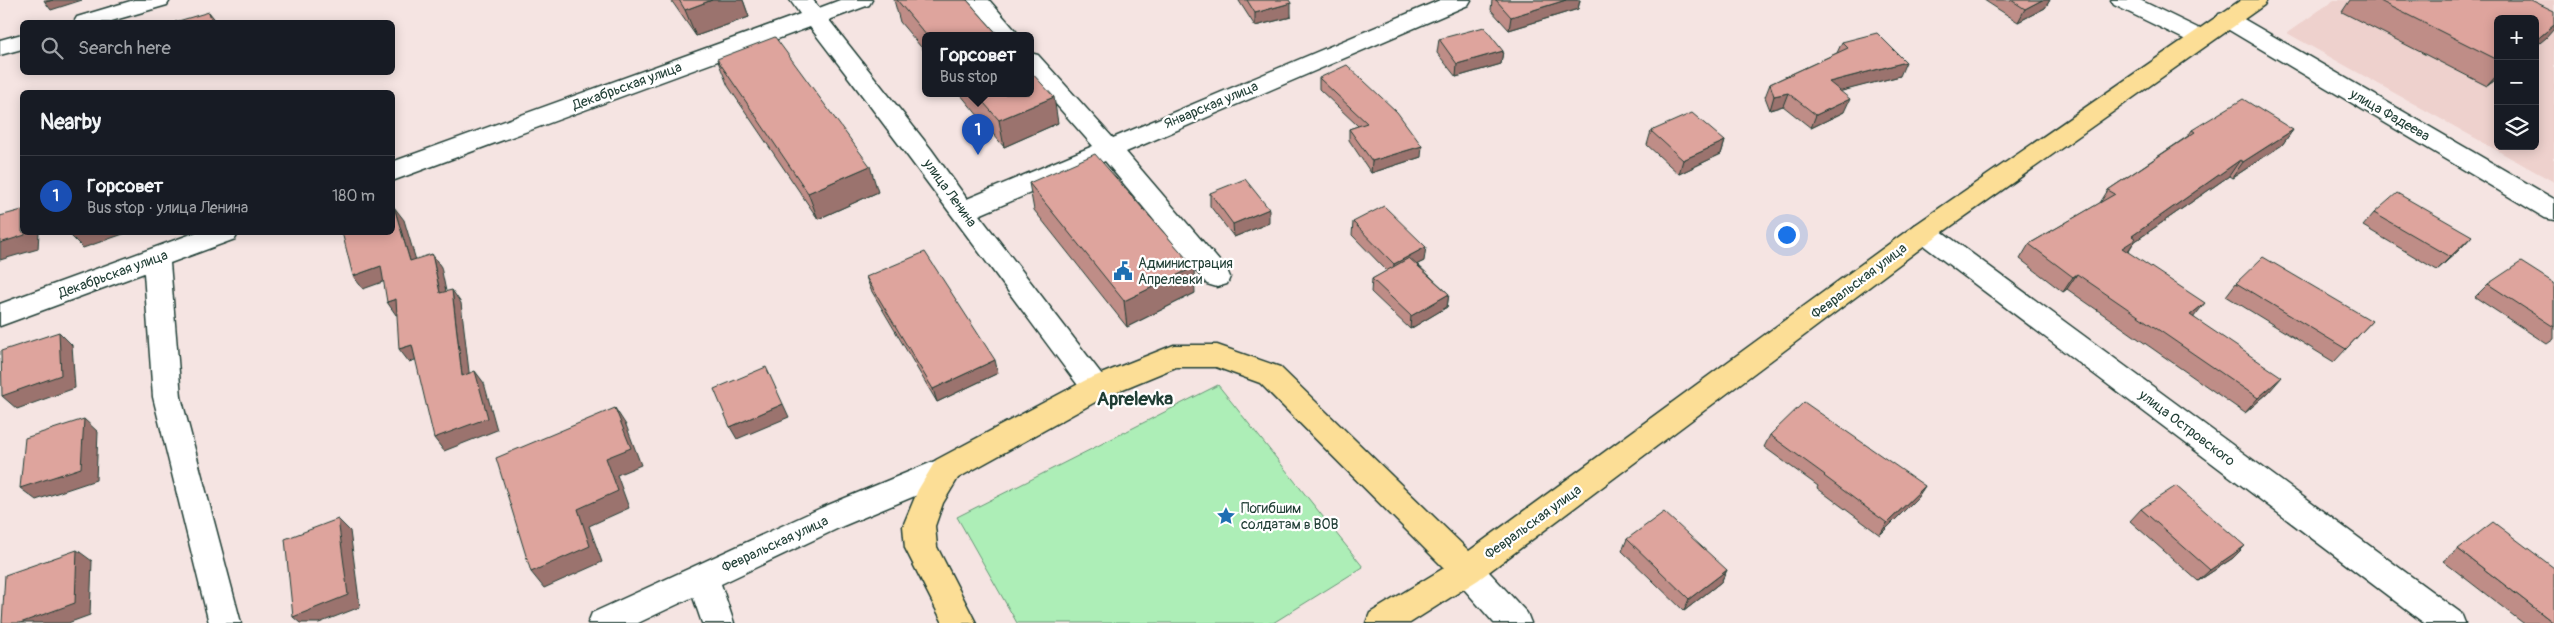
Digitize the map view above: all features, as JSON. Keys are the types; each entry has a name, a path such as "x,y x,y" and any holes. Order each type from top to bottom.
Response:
{"main road":[{"name":"Февральская улица","path":"1382,623 1468,570 1924,232 2256,0"},
{"path":"960,623 921,548 920,541 919,526 929,499 947,469 1096,388 1174,356 1217,356 1270,375 1468,570"}],"street":[{"path":"92,20 159,0"},
{"name":"Декабрьская улица","path":"395,171 808,9 861,0"},
{"path":"977,0 1006,32"},
{"name":"Январская улица","path":"962,212 1460,0"},
{"path":"2122,0 2200,38"},
{"name":"улица Ленина","path":"808,9 922,155 962,212 1096,388"},
{"name":"улица Фадеева","path":"2227,19 2554,211"},
{"path":"0,48 20,43"},
{"path":"1034,65 1109,149 1217,277"},
{"name":"улица Островского","path":"1924,232 2449,623"},
{"name":"Декабрьская улица","path":"0,314 218,235"},
{"path":"156,258 167,397 225,623"},
{"name":"Февральская улица","path":"604,623 832,518 947,469"},
{"path":"1468,570 1515,623"},
{"path":"703,578 718,623"}],"shaded area":[{"path":"2334,0 2554,0 2554,182 2497,150 2539,150 2539,15 2494,15 2494,149 2287,33"}],"green space":[{"path":"1218,385 1363,567 1273,623 1017,623 957,517"}],"building":[{"path":"679,0 712,0 685,10"},
{"path":"897,0 967,0 995,32 924,32"},
{"path":"1247,0 1289,0 1291,3 1255,13"},
{"path":"1496,0 1566,0 1511,17"},
{"path":"2011,0 2042,0 2025,9"},
{"path":"2378,0 2531,0 2554,11 2554,25 2539,38 2539,15 2494,15 2494,58"},
{"path":"209,12 211,20 182,20"},
{"path":"1484,27 1503,51 1457,64 1439,39"},
{"path":"1877,33 1906,62 1829,82 1850,99 1816,115 1788,93 1774,96 1770,84 1848,48 1842,42"},
{"path":"775,37 870,166 808,193 717,59"},
{"path":"1347,65 1397,112 1422,146 1372,161 1349,129 1367,123 1319,78"},
{"path":"1034,75 1054,97 999,120 979,97 1034,97"},
{"path":"2243,99 2293,130 2243,162 2240,160 2132,236 2136,239 2122,248 2205,303 2190,315 2282,377 2258,398 2077,274 2073,277 2029,244 2115,194 2108,190 2195,132 2192,130"},
{"path":"1692,113 1725,141 1683,160 1651,131"},
{"path":"1095,154 1194,267 1124,301 1029,183"},
{"path":"1245,179 1269,209 1233,224 1210,193"},
{"path":"2397,193 2472,236 2450,257 2374,213"},
{"path":"1384,206 1426,247 1394,264 1353,222"},
{"path":"395,210 410,261 432,254 440,293 452,290 462,376 475,371 488,418 434,438 412,345 399,349 396,299 387,302 381,266 353,276 343,235 395,235"},
{"path":"20,211 20,235 25,235 0,243 0,216"},
{"path":"925,252 995,360 933,389 866,277"},
{"path":"2263,257 2372,321 2346,349 2236,283"},
{"path":"1409,258 1449,294 1411,316 1372,279"},
{"path":"2521,262 2554,283 2554,327 2488,284"},
{"path":"59,332 61,375 2,396 1,351"},
{"path":"766,367 783,404 730,427 714,389"},
{"path":"1804,402 1925,486 1887,523 1770,435"},
{"path":"615,408 631,448 606,458 618,491 578,509 590,546 531,572 496,458"},
{"path":"84,419 81,468 20,488 25,438"},
{"path":"2176,486 2245,546 2210,570 2141,509"},
{"path":"1664,512 1727,570 1689,599 1627,539"},
{"path":"338,519 348,595 293,617 285,539"},
{"path":"2493,522 2554,568 2554,623 2458,549"},
{"path":"77,550 75,603 20,623 2,623 5,575"}],"place":[{"name":"Горсовет","path":"978,155"},
{"name":"Администрация Апрелевки","path":"1123,271"},
{"name":"Погибшим солдатам в ВОВ","path":"1226,516"}],"district":[{"name":"Aprelevka","path":"1135,399"}]}
